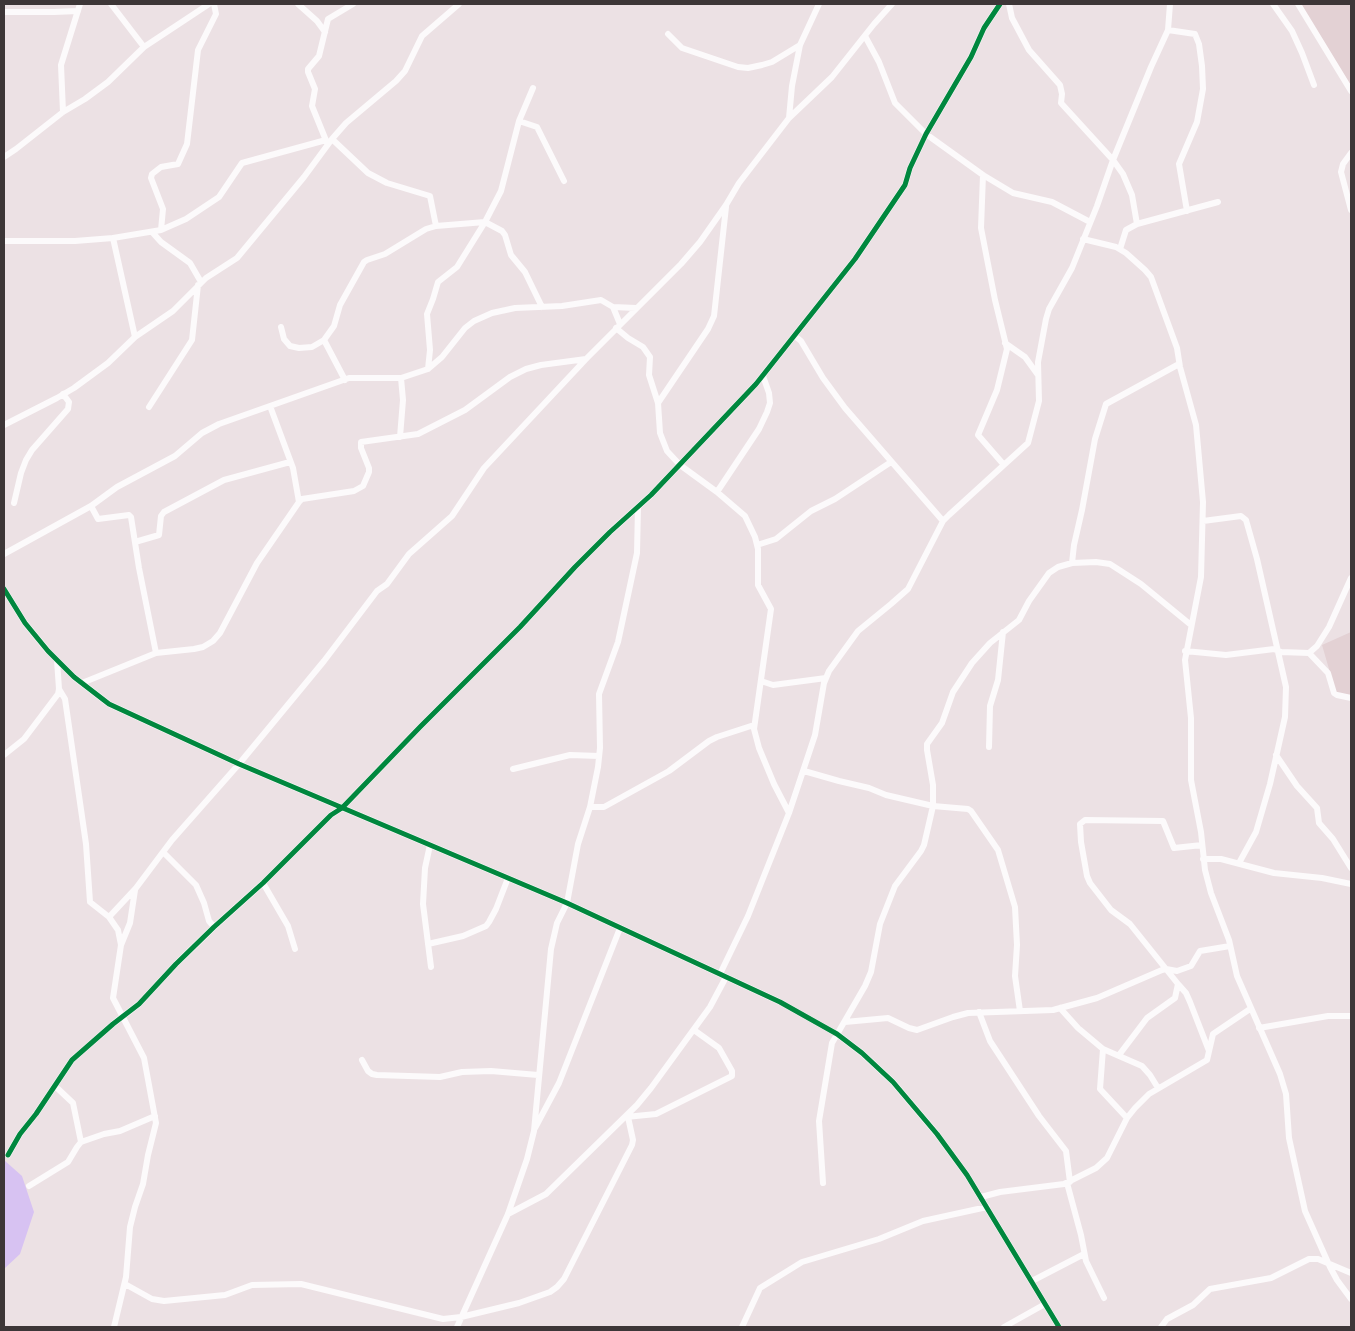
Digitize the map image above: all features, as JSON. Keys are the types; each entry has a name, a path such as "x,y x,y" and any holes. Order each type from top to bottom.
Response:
{"street":[{"path":"111,4 144,46"},
{"path":"4,157 16,150 63,112 86,100 108,82 144,46 209,4"},
{"path":"161,230 163,209 151,178 156,169 178,164 187,144 198,50 216,14 214,4"},
{"path":"298,4 316,20 325,32"},
{"path":"353,4 328,19 319,56 308,69 315,89 312,106 328,141 368,173 387,183 430,196 436,226"},
{"path":"4,425 63,394 108,363 135,337 173,311 200,283 244,252 328,141 362,108 396,81 411,61 425,32 459,4"},
{"path":"789,118 792,86 800,45 818,4"},
{"path":"110,917 324,661 377,591 387,584 414,548 452,516 484,468 586,358 700,242 739,183 789,118 832,77 892,4"},
{"path":"8,1156 20,1134 72,1060 147,997 214,927 263,883 332,815 342,808 520,627 581,562 680,465 763,376 855,259 905,184 910,168 926,134 971,57 984,28 1000,4"},
{"path":"1010,4 1012,18 1029,50 1060,85 1062,103 1113,160 1129,185 1137,224"},
{"path":"508,1214 527,1205 552,1189 626,1117 651,1088 710,1007 790,813 815,735 826,678 854,635 908,589 949,515 1028,444 1037,411 1039,354 1049,309 1069,275 1113,160 1168,30 1170,4"},
{"path":"1273,4 1292,31 1314,86"},
{"path":"1298,4 1351,92"},
{"path":"4,12 54,12 79,7 61,66 63,112"},
{"path":"1168,30 1195,34 1199,44 1202,66 1203,90 1197,122 1179,164 1186,211"},
{"path":"668,34 682,48 738,67 748,68 772,62 800,45"},
{"path":"864,36 878,62 895,103 926,134 983,176 1013,193 1052,202 1090,222"},
{"path":"428,369 430,350 427,314 438,282 458,267 501,191 519,121 533,88"},
{"path":"519,121 537,127 564,180"},
{"path":"4,241 52,242 113,238 161,230 186,218 219,197 242,163 328,141"},
{"path":"1351,153 1341,172 1351,210"},
{"path":"983,176 981,228 1007,354 1000,381 978,434 1004,465"},
{"path":"1120,249 1126,230 1137,224 1218,202"},
{"path":"658,403 708,329 714,316 726,205"},
{"path":"281,327 284,339 290,346 299,348 312,347 324,340 334,326 340,305 364,262 385,254 426,229 436,226 485,222 505,234 511,255 525,272 542,307"},
{"path":"149,407 192,340 200,283 190,263 161,242 152,232"},
{"path":"113,238 135,337"},
{"path":"1083,239 1100,242 1120,249 1145,270 1151,277 1177,348 1196,425 1203,502 1201,577 1184,660 1192,726 1191,780 1203,859 1230,946 1236,976 1280,1074 1286,1094 1289,1138 1306,1212 1337,1280 1351,1299"},
{"path":"4,554 91,506 117,487 175,456 208,429 345,380 358,377 401,378 428,369 442,357 464,328 492,313 515,308 562,306 601,300 613,307 636,308"},
{"path":"613,307 618,326 628,338 644,347 648,352 650,358 650,380 658,403 660,434 668,451 680,465 717,492 745,516 757,545 758,585 771,609 754,725 759,748 774,784 790,813"},
{"path":"795,336 801,342 845,408 944,521"},
{"path":"324,340 345,380"},
{"path":"1005,343 1025,357 1038,375"},
{"path":"82,683 156,653 194,649 213,641 220,633 256,563 299,502 302,499 359,489 369,472 368,463 360,445 361,442 418,434 465,410 510,377 541,365 586,358"},
{"path":"1072,563 1095,439 1104,407 1108,401 1180,364"},
{"path":"717,492 767,412 770,403 769,393 763,376"},
{"path":"400,438 403,400 401,378"},
{"path":"14,503 26,460 32,450 68,409 69,402 63,394"},
{"path":"270,406 290,462 299,502"},
{"path":"135,542 156,536 160,532 161,516 164,512 224,480 290,462"},
{"path":"757,545 776,539 811,511 835,499 891,462"},
{"path":"91,506 98,519 130,516 156,653"},
{"path":"534,1131 551,949 557,924 566,903 578,844 590,807 599,756 599,694 618,642 637,553 638,507"},
{"path":"1203,521 1241,516 1246,520 1257,559 1285,681 1287,700 1270,784 1256,832 1239,863"},
{"path":"823,1183 819,1133 820,1109 832,1043 871,972 880,924 896,886 924,845 933,806 933,785 927,750 928,740 942,723 953,692 972,664 990,643 1019,620 1029,601 1049,573 1058,567 1072,563 1096,562 1110,564 1141,584 1191,625"},
{"path":"1185,651 1226,655 1277,649 1281,652 1309,653 1317,646 1329,627 1351,578"},
{"path":"4,589 25,622 57,660 109,704 239,764 566,903 780,1002 837,1034 862,1053 893,1082 937,1134 981,1197 1059,1327"},
{"path":"989,747 990,706 998,680 1003,632"},
{"path":"1309,653 1328,673 1334,693 1351,698"},
{"path":"4,755 28,734 58,694 57,660"},
{"path":"761,681 774,684 826,678"},
{"path":"59,689 65,699 85,835 90,902 110,917 118,930 121,945"},
{"path":"590,807 604,807 669,771 709,741 754,725"},
{"path":"513,769 570,755 599,756"},
{"path":"1276,755 1297,786 1317,808 1319,823 1333,839 1351,868"},
{"path":"804,771 832,780 870,788 886,795 933,806 971,811 998,850 1015,907 1017,945 1015,976 1020,1011"},
{"path":"1202,845 1174,848 1163,821 1085,820 1080,824 1081,842 1090,883 1111,910 1130,924 1186,993 1209,1052"},
{"path":"430,845 425,868 423,899 431,967"},
{"path":"163,852 196,885 204,902 209,921 214,927"},
{"path":"1203,859 1215,858 1274,873 1322,878 1351,884"},
{"path":"428,944 463,936 486,926 496,909 508,878"},
{"path":"263,883 288,926 295,949"},
{"path":"116,1326 125,1284 130,1227 143,1184 155,1129 155,1116 144,1058 112,994 121,945 130,922 136,888"},
{"path":"457,1327 508,1214 534,1131 559,1083 620,928"},
{"path":"845,1022 888,1018 917,1030 953,1017 980,1012 1041,1011 1060,1008 1097,998 1166,969 1177,971 1191,966 1200,951 1230,946"},
{"path":"1119,1055 1147,1018 1176,998 1178,984"},
{"path":"1176,998 1190,1002"},
{"path":"1060,1008 1078,1028 1103,1049 1142,1066 1158,1088"},
{"path":"981,1197 1000,1192 1069,1182 1102,1164 1107,1158 1127,1118 1149,1094 1207,1060 1213,1034 1250,1009"},
{"path":"980,1012 990,1041 1038,1116 1066,1151 1069,1182 1084,1254 1104,1298"},
{"path":"1259,1028 1328,1016 1351,1016"},
{"path":"626,1117 652,1115 662,1112 732,1076 732,1071 720,1048 694,1030"},
{"path":"1103,1049 1100,1089 1127,1118"},
{"path":"362,1060 368,1071 376,1076 444,1077 462,1072 491,1071 538,1075"},
{"path":"55,1086 73,1104 81,1142"},
{"path":"29,1186 68,1162 76,1146 81,1142 120,1131 155,1116"},
{"path":"125,1284 152,1299 164,1301 225,1295 252,1285 301,1284 443,1319 462,1318 519,1303 550,1292 558,1287 573,1262 632,1145 633,1140 626,1117"},
{"path":"742,1327 760,1288 802,1262 879,1239 923,1221 987,1207"},
{"path":"1032,1281 1084,1254"},
{"path":"1161,1327 1168,1319 1194,1306 1210,1289 1271,1278 1309,1259 1318,1259 1351,1273"},
{"path":"1004,1327 1045,1304"}],"shaded area":[{"path":"1301,4 1351,4 1351,86"},
{"path":"1351,632 1351,696 1336,693 1322,645"},
{"path":"4,1160 22,1176 34,1212 20,1254 4,1269"}],"cycle path":[{"path":"8,1155 20,1134 36,1114 72,1060 139,1004 214,927 263,883 331,815 342,808 520,627 575,567 651,495 756,384 855,259 905,185 910,168 926,134 971,57 984,28 1000,4"},
{"path":"4,589 25,623 48,651 74,677 109,704 239,764 567,903 780,1002 837,1034 862,1053 893,1082 937,1134 967,1175 1059,1327"}]}
